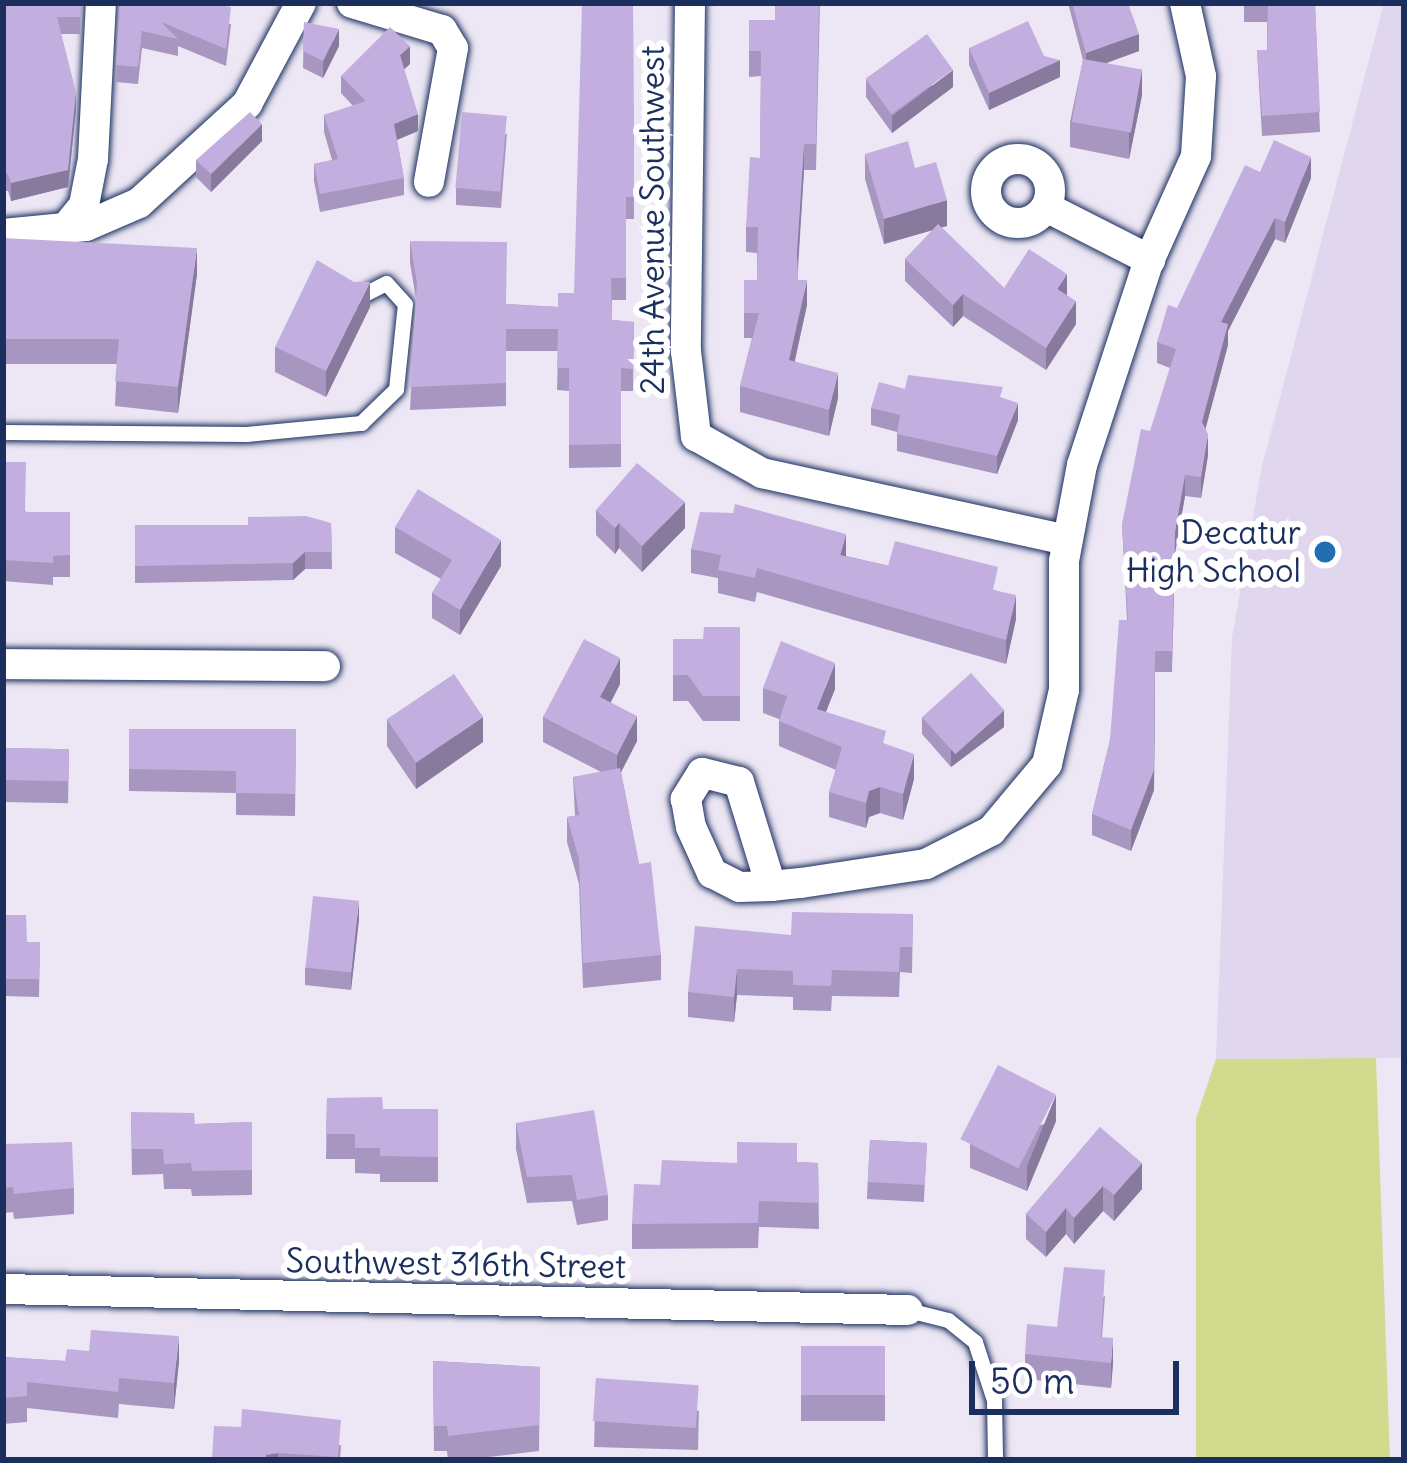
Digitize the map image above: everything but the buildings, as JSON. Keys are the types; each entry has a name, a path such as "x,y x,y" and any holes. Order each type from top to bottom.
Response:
{"street":[{"path":"64,230 84,205 93,159 101,3"},
{"path":"3,234 64,230 120,214 190,162 248,104 301,3"},
{"path":"352,3 442,30 453,48 429,182"},
{"name":"24th Avenue Southwest","path":"689,3 686,352 696,436 762,473 1066,540"},
{"path":"771,886 926,864 1012,813 1047,764 1061,711 1066,540 1099,400 1150,260 1182,200 1198,138 1201,76 1185,3"},
{"path":"1046,207 1150,260"},
{"path":"3,664 325,666"},
{"name":"Southwest 316th Street","path":"3,1289 908,1310"}],"lane":[{"path":"3,432 246,434 361,422 396,388 405,304 386,283 358,297"},
{"path":"908,1310 948,1320 975,1342 994,1400 995,1460"}],"shaded area":[{"name":"Decatur High School","path":"1384,3 1404,3 1404,1058 1216,1059 1232,638 1262,466"}],"green space":[{"path":"1376,1058 1390,1460 1196,1460 1196,1119 1216,1059"}],"place":[{"name":"Decatur High School","path":"1325,552"}]}
